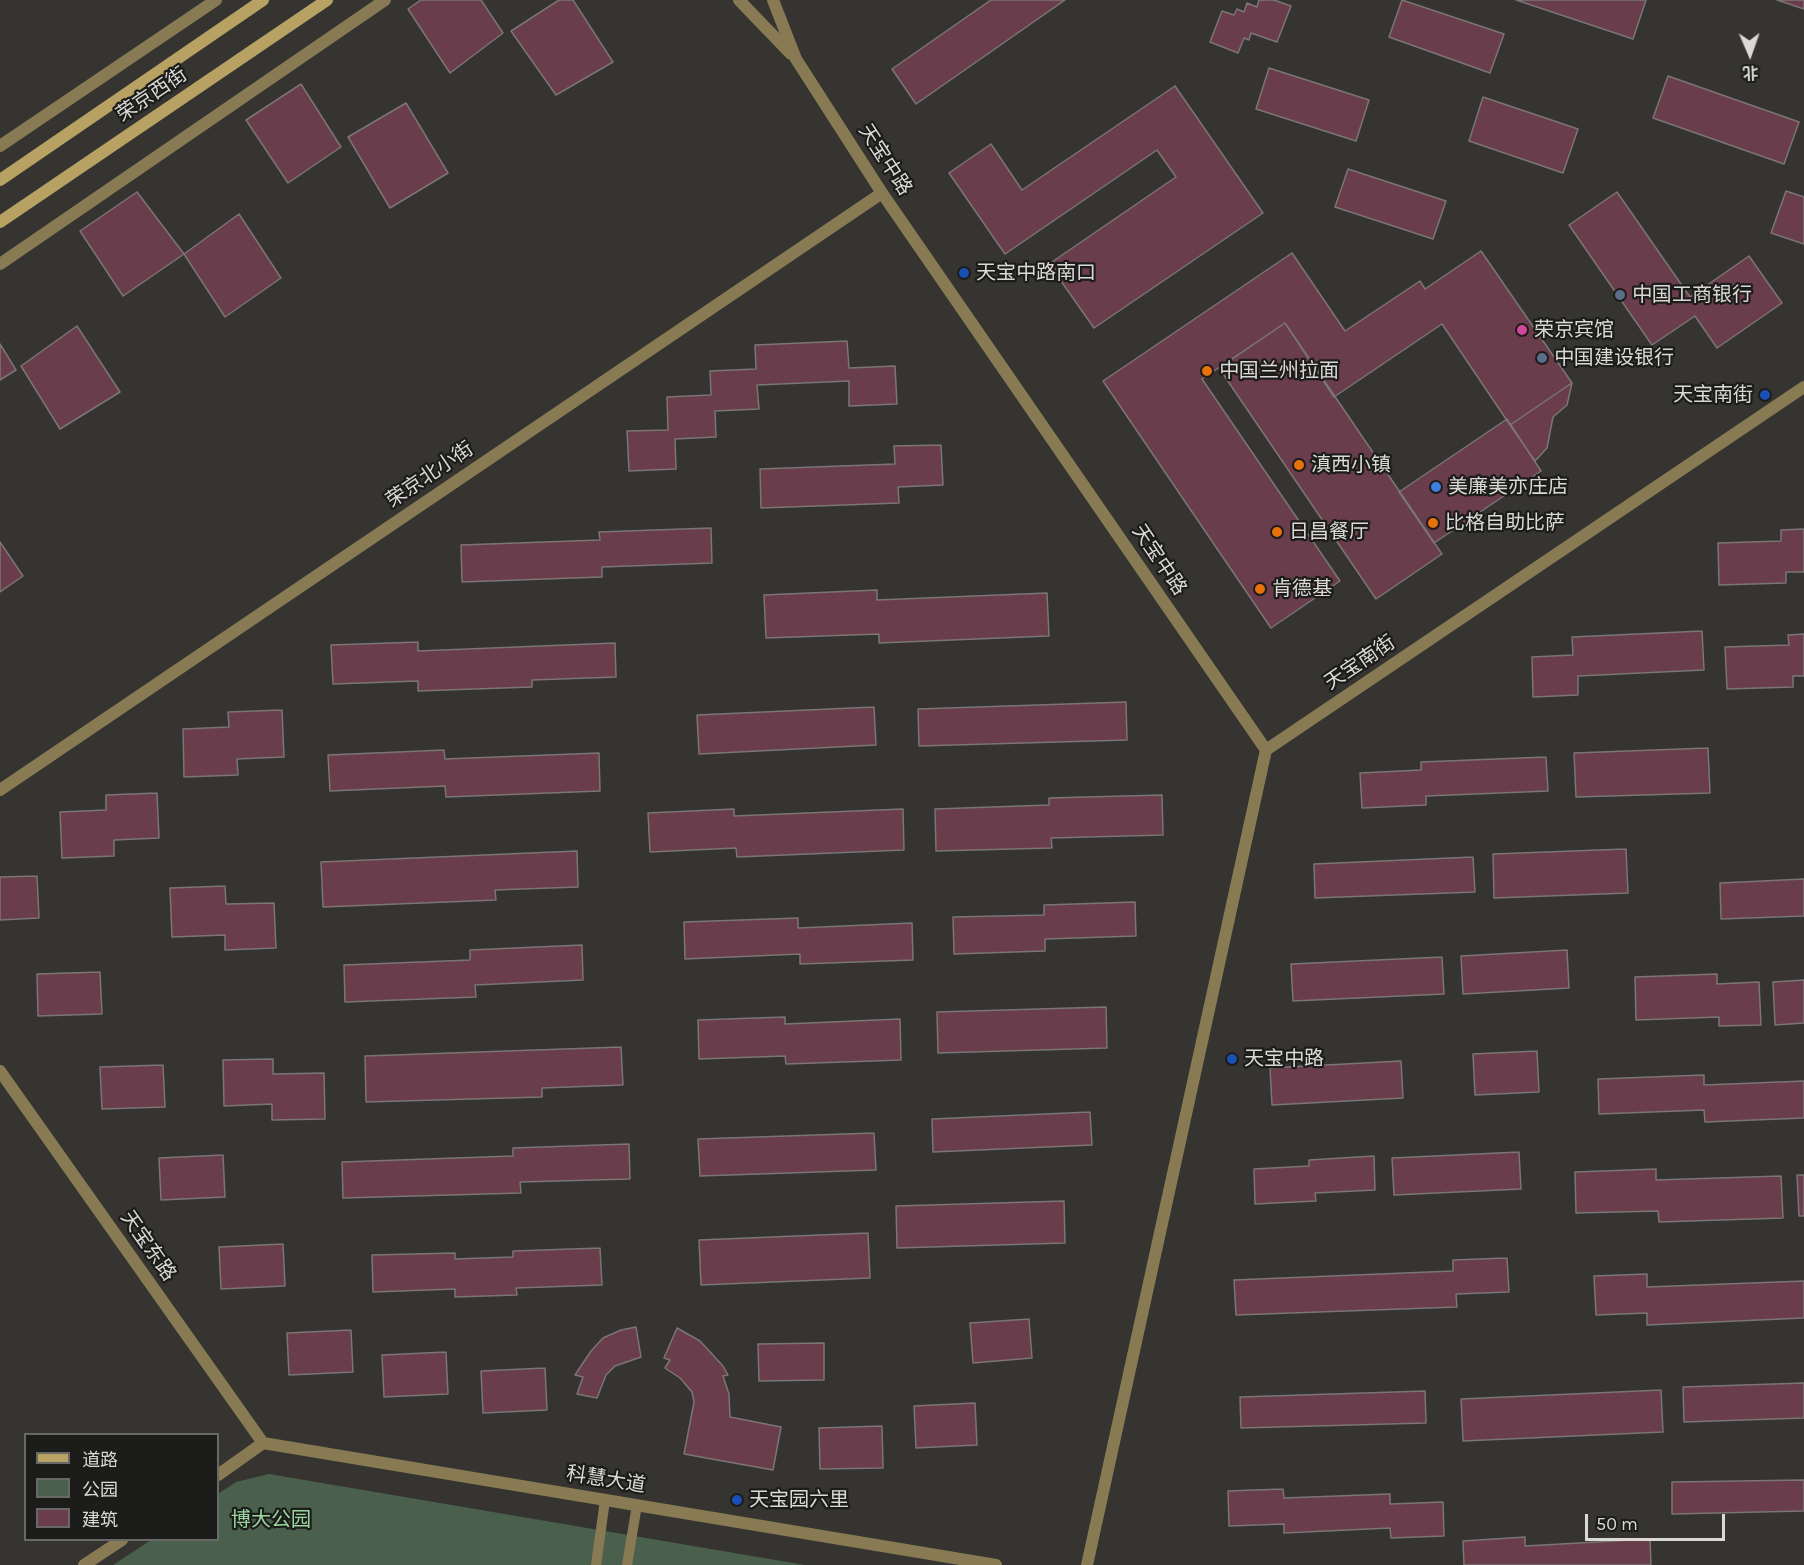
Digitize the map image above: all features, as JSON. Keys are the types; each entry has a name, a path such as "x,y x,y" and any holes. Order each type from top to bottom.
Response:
{"main road":[{"name":"荣京西街","path":"0,180 263,0"},
{"name":"荣京西街","path":"0,222 327,0"}],"street":[{"path":"0,146 216,0"},
{"path":"0,264 386,0"},
{"name":"天宝中路","path":"739,0 796,59 882,193 1266,750"},
{"name":"天宝中路","path":"773,0 796,59"},
{"name":"荣京北小街","path":"0,790 882,193"},
{"name":"天宝南街","path":"1266,750 1804,387"},
{"path":"1087,1565 1266,750"},
{"name":"天宝东路","path":"0,1071 263,1443"},
{"path":"219,1473 263,1443"},
{"name":"科慧大道","path":"263,1443 996,1565"},
{"path":"596,1565 605,1500"},
{"path":"627,1565 637,1505"},
{"path":"84,1565 119,1541"}],"green space":[{"name":"博大公园","path":"269,1474 805,1565 113,1565 149,1541 219,1541 219,1493 236,1482"}],"building":[{"path":"421,0 481,0 503,33 450,73 408,9"},
{"path":"559,0 573,0 613,62 556,95 511,31"},
{"path":"991,0 1065,0 916,104 892,69"},
{"path":"1259,0 1274,0 1291,6 1277,42 1251,33 1249,40 1244,38 1238,53 1210,42 1222,11 1234,15 1237,9 1244,12 1247,3 1257,7"},
{"path":"1402,0 1504,34 1490,73 1389,37"},
{"path":"1516,0 1646,0 1633,39"},
{"path":"1777,0 1804,0 1804,9"},
{"path":"1269,68 1369,100 1356,141 1256,109"},
{"path":"1668,76 1799,122 1784,164 1653,118"},
{"path":"301,84 341,147 288,183 246,120"},
{"path":"1175,86 1263,213 1094,328 1049,264 1176,177 1157,150 1005,254 949,173 991,144 1022,190"},
{"path":"1483,97 1578,129 1563,173 1469,141"},
{"path":"406,103 448,173 390,208 348,137"},
{"path":"1348,169 1446,201 1433,239 1335,207"},
{"path":"1786,191 1804,197 1804,244 1771,233"},
{"path":"137,192 184,254 123,296 80,231"},
{"path":"1617,192 1690,297 1749,256 1782,303 1717,348 1695,316 1652,345 1569,225"},
{"path":"239,214 281,278 225,317 184,254"},
{"path":"1481,251 1572,383 1510,425 1442,324 1334,397 1285,323 1202,379 1340,581 1271,628 1103,381 1292,253 1345,331 1420,281 1425,289"},
{"path":"1285,323 1442,554 1376,599 1219,368"},
{"path":"77,326 120,392 60,429 21,366"},
{"path":"847,341 849,368 895,366 897,404 849,406 849,381 757,385 759,409 715,411 716,437 675,439 676,469 629,471 627,431 668,430 667,397 711,395 710,371 756,369 755,345"},
{"path":"0,344 16,370 0,380"},
{"path":"1572,383 1567,405 1553,417 1547,448 1535,461 1510,425"},
{"path":"1507,419 1541,471 1434,543 1399,492"},
{"path":"941,445 943,485 898,487 899,503 761,508 760,469 895,464 894,446"},
{"path":"711,528 712,563 602,567 602,577 462,582 461,545 600,540 599,532"},
{"path":"1804,529 1804,572 1786,572 1786,583 1719,585 1718,543 1781,541 1781,530"},
{"path":"0,542 23,576 0,592"},
{"path":"877,590 877,600 1047,593 1049,636 879,643 879,634 766,638 764,595"},
{"path":"1702,631 1704,670 1578,676 1578,695 1533,697 1532,657 1573,655 1572,637"},
{"path":"1804,634 1804,676 1793,676 1793,687 1727,689 1725,647 1789,645 1788,635"},
{"path":"418,642 418,651 615,643 616,677 532,680 532,687 418,691 418,681 333,684 331,645"},
{"path":"1126,702 1127,740 919,746 918,709"},
{"path":"874,707 876,745 699,754 697,715"},
{"path":"282,710 284,757 237,759 238,775 184,777 183,729 229,727 228,712"},
{"path":"1708,748 1710,793 1576,797 1574,753"},
{"path":"444,750 445,759 599,753 600,791 446,797 445,786 330,791 328,755"},
{"path":"1546,757 1548,791 1426,796 1426,805 1362,808 1360,773 1421,770 1421,762"},
{"path":"157,793 159,838 114,840 114,856 62,858 60,812 106,810 106,795"},
{"path":"1162,795 1163,835 1051,838 1052,848 936,851 935,809 1049,805 1049,798"},
{"path":"734,809 734,816 903,809 904,850 737,857 736,848 650,852 648,813"},
{"path":"1626,849 1628,893 1494,898 1493,854"},
{"path":"577,851 578,887 495,890 496,900 323,907 321,862"},
{"path":"1473,857 1475,892 1315,898 1314,864"},
{"path":"37,876 39,918 0,920 0,877"},
{"path":"1804,879 1804,916 1721,919 1720,883"},
{"path":"225,886 226,904 274,903 276,948 225,950 225,935 172,937 170,888"},
{"path":"1135,902 1136,936 1045,939 1045,951 954,954 953,917 1044,915 1044,905"},
{"path":"798,918 798,928 912,923 913,960 800,964 800,954 685,959 684,922"},
{"path":"582,945 583,980 475,985 476,997 345,1002 344,965 470,960 470,950"},
{"path":"1567,950 1569,988 1463,994 1461,956"},
{"path":"1442,957 1444,994 1293,1001 1291,964"},
{"path":"100,972 102,1014 38,1016 37,974"},
{"path":"1717,974 1717,984 1759,982 1761,1025 1719,1026 1719,1017 1636,1020 1635,977"},
{"path":"1804,980 1804,1023 1775,1025 1773,982"},
{"path":"1106,1007 1107,1048 938,1053 937,1012"},
{"path":"785,1017 785,1024 900,1019 901,1060 786,1064 785,1056 699,1059 698,1020"},
{"path":"621,1047 623,1085 542,1088 542,1097 366,1102 365,1056"},
{"path":"1537,1051 1539,1092 1475,1095 1473,1054"},
{"path":"273,1059 273,1074 324,1073 325,1119 272,1120 272,1104 224,1106 223,1060"},
{"path":"1401,1061 1403,1098 1272,1105 1270,1068"},
{"path":"163,1065 165,1107 102,1109 100,1067"},
{"path":"1704,1075 1704,1085 1804,1081 1804,1118 1705,1122 1704,1110 1599,1114 1598,1079"},
{"path":"1090,1112 1092,1145 933,1152 932,1119"},
{"path":"874,1133 876,1170 700,1176 698,1139"},
{"path":"629,1144 630,1179 520,1182 521,1193 343,1198 342,1162 513,1156 513,1148"},
{"path":"1519,1152 1521,1189 1394,1195 1392,1158"},
{"path":"223,1155 225,1197 161,1200 159,1158"},
{"path":"1374,1156 1375,1190 1315,1193 1316,1201 1255,1204 1254,1169 1309,1166 1309,1160"},
{"path":"1656,1169 1656,1180 1781,1176 1783,1218 1659,1222 1658,1211 1576,1213 1575,1172"},
{"path":"1797,1175 1804,1175 1804,1216 1799,1216"},
{"path":"1064,1201 1065,1243 897,1248 896,1206"},
{"path":"868,1233 870,1278 701,1285 699,1240"},
{"path":"283,1244 285,1286 221,1289 219,1247"},
{"path":"600,1248 602,1285 516,1288 517,1295 455,1297 455,1289 373,1292 372,1255 455,1253 455,1259 513,1257 513,1251"},
{"path":"1507,1258 1509,1292 1456,1294 1457,1307 1236,1315 1234,1280 1453,1271 1453,1260"},
{"path":"1647,1274 1647,1287 1804,1281 1804,1318 1647,1325 1647,1313 1596,1315 1594,1276"},
{"path":"1029,1319 1032,1358 973,1363 970,1323"},
{"path":"636,1327 641,1357 615,1366 606,1375 597,1398 577,1394 583,1377 575,1375 591,1351 603,1338 621,1330"},
{"path":"677,1328 700,1341 723,1366 728,1375 723,1376 729,1394 730,1417 781,1427 773,1470 684,1454 694,1402 692,1392 680,1378 665,1368 670,1360 664,1358"},
{"path":"351,1330 353,1372 289,1375 287,1333"},
{"path":"824,1343 824,1380 759,1381 758,1344"},
{"path":"446,1352 448,1394 384,1397 382,1355"},
{"path":"545,1368 547,1410 483,1413 481,1371"},
{"path":"1804,1383 1804,1418 1684,1422 1683,1387"},
{"path":"1661,1390 1663,1432 1463,1441 1461,1399"},
{"path":"1425,1391 1426,1423 1241,1428 1240,1397"},
{"path":"975,1403 977,1445 916,1448 914,1406"},
{"path":"882,1426 883,1468 820,1469 819,1428"},
{"path":"1804,1480 1804,1511 1672,1514 1672,1482"},
{"path":"1283,1489 1284,1498 1390,1494 1390,1504 1443,1502 1444,1536 1391,1538 1390,1528 1284,1533 1284,1524 1229,1526 1228,1491"},
{"path":"1525,1537 1525,1546 1650,1539 1651,1565 1464,1565 1463,1541"}],"place":[{"name":"天宝中路南口","path":"964,273"},
{"name":"中国工商银行","path":"1620,295"},
{"name":"荣京宾馆","path":"1522,330"},
{"name":"中国建设银行","path":"1542,358"},
{"name":"中国兰州拉面","path":"1207,371"},
{"name":"天宝南街","path":"1765,395"},
{"name":"滇西小镇","path":"1299,465"},
{"name":"美廉美亦庄店","path":"1436,487"},
{"name":"比格自助比萨","path":"1433,523"},
{"name":"日昌餐厅","path":"1277,532"},
{"name":"肯德基","path":"1260,589"},
{"name":"天宝中路","path":"1232,1059"},
{"name":"天宝园六里","path":"737,1500"}]}
